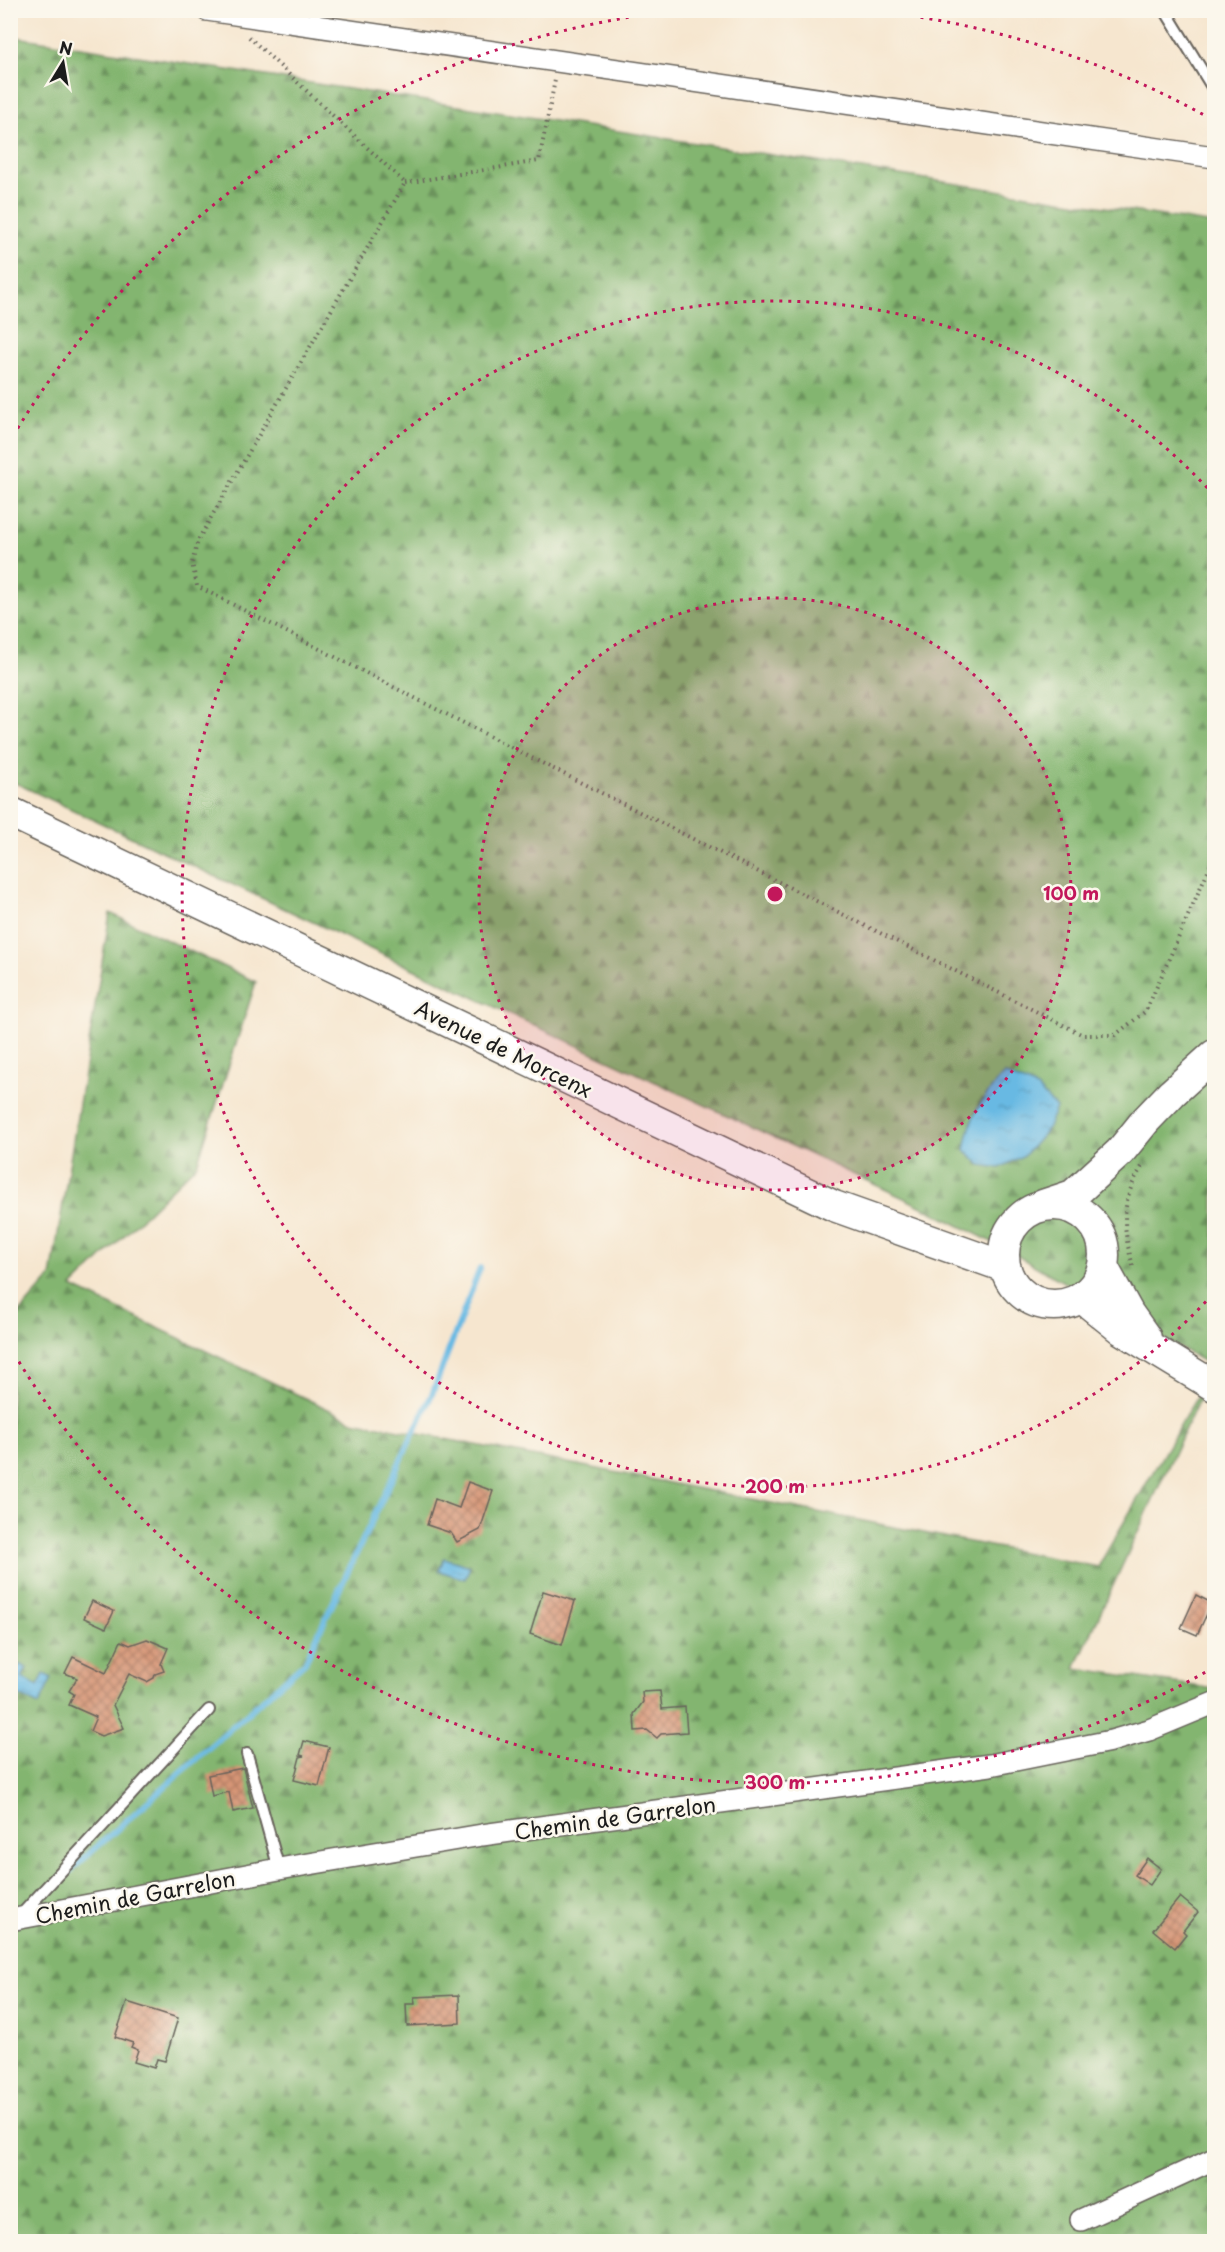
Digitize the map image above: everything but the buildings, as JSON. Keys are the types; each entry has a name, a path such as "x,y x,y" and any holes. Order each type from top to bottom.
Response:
{"main road":[{"name":"Avenue de Morcenx","path":"10,812 834,1206 1005,1267"},
{"path":"1097,1228 1101,1201 1133,1157 1146,1120 1172,1093 1215,1055"},
{"path":"1040,1206 1056,1204 1072,1207 1086,1216 1097,1228 1102,1240 1105,1254 1103,1267 1091,1289 1067,1304 1051,1305 1035,1302 1011,1281 1005,1267 1003,1251 1007,1236 1026,1212 1040,1206 1073,1195 1133,1157"},
{"path":"908,1234 1007,1236"},
{"path":"1103,1267 1129,1314 1153,1347"},
{"path":"1081,1297 1122,1329 1215,1386"}],"street":[{"path":"215,12 314,18 559,61 1215,157"},
{"name":"Chemin de Garrelon","path":"14,1919 279,1869 482,1835 990,1765 1111,1741 1149,1730 1215,1703"},
{"path":"1081,2220 1215,2159"}],"lane":[{"path":"1165,10 1215,90"},
{"path":"14,1919 208,1710"},
{"path":"247,1754 279,1869"}],"path":[{"path":"215,12 405,183"},
{"path":"405,183 539,161 559,61"},
{"path":"405,183 198,540 192,563 196,586 541,763 1083,1035 1115,1035 1146,1011 1215,857"},
{"path":"1215,207 1212,210 1215,214"},
{"path":"1133,1157 1133,1180 1125,1210 1124,1237 1134,1272"}],"green space":[{"path":"10,36 1214,224 1214,1367 996,1244 910,1201 11,781"},
{"path":"110,913 256,982 197,1164 72,1287 353,1421 1098,1567 1214,1367 1075,1668 1214,1689 1214,2241 11,2241 11,1322 51,1277"}],"water":[{"path":"1004,1074 1037,1088 1056,1108 1046,1131 1026,1154 1000,1168 981,1165 965,1150 970,1126 977,1109"},
{"path":"444,1558 470,1566 465,1579 439,1571"},
{"path":"19,1664 27,1668 22,1678 38,1686 44,1674 52,1678 39,1705 11,1692 11,1683"}],"waterway":[{"path":"62,1878 305,1662 433,1392 480,1268"}]}
